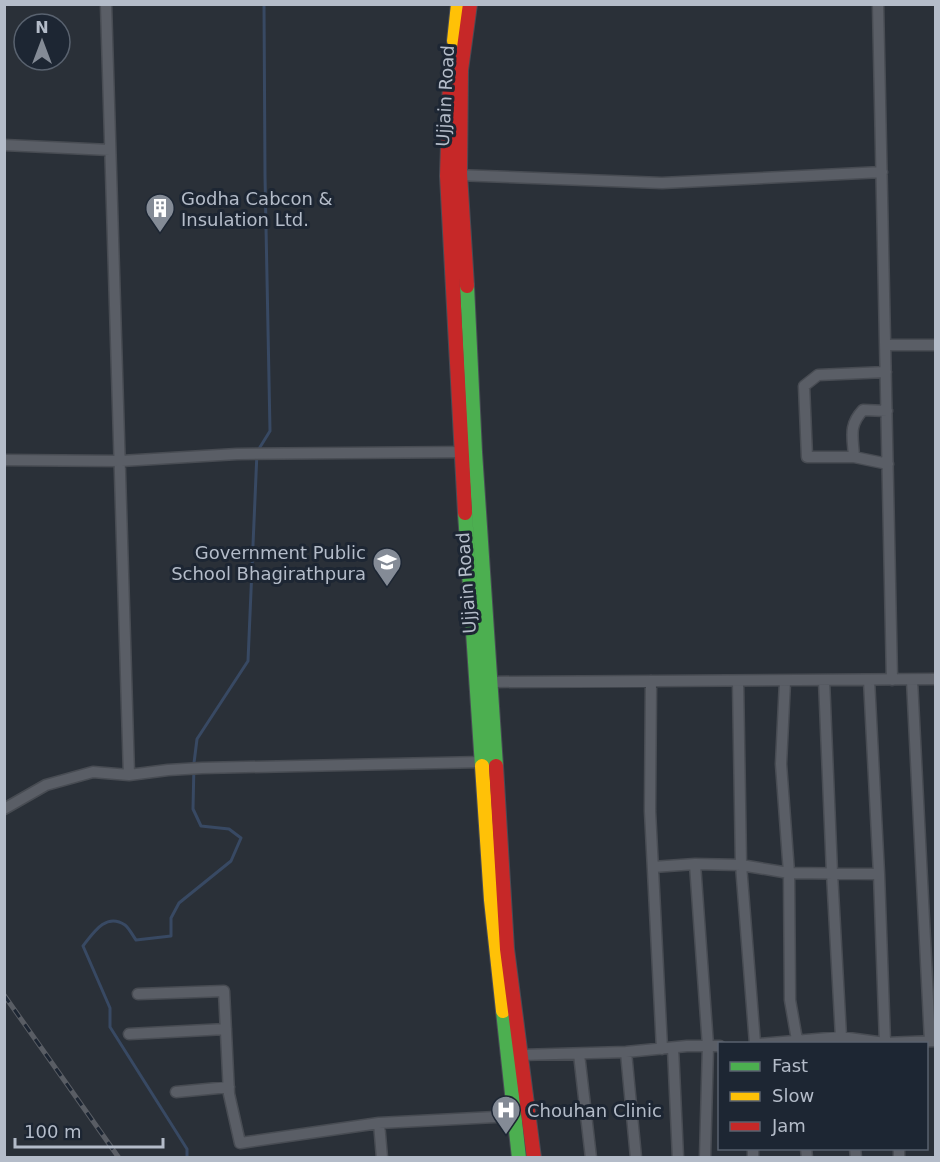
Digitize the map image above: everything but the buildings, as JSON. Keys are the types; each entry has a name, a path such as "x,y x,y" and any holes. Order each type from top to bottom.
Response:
{"main road":[{"name":"Ujjain Road","path":"458,4 450,72 454,175 464,221 468,452 482,762 491,900 519,1158"},
{"name":"Ujjain Road","path":"454,175 461,70 470,4"},
{"name":"Ujjain Road","path":"468,452 491,682 507,949 534,1158"}],"street":[{"path":"106,4 129,775"},
{"path":"878,4 892,680"},
{"path":"4,145 110,150"},
{"path":"454,175 662,183 882,172"},
{"path":"885,345 936,345"},
{"path":"886,372 818,375 804,386 807,457 854,457 888,464"},
{"path":"854,457 852,431 855,419 863,410 887,411"},
{"path":"4,460 121,461 237,454 468,452"},
{"path":"824,680 841,1037"},
{"path":"869,680 885,1042"},
{"path":"912,680 933,1041 916,1042"},
{"path":"491,682 936,680"},
{"path":"651,681 650,811 653,867 678,1158"},
{"path":"738,681 741,866 757,1042"},
{"path":"785,681 782,764 789,873 790,1000 802,1042 841,1037 853,1041 869,1042"},
{"path":"4,809 46,786 93,772 129,775 202,768 482,762"},
{"path":"653,867 695,864 741,866 789,873 879,874"},
{"path":"695,864 708,1046 705,1158"},
{"path":"138,994 224,991 229,1094 240,1143 379,1124 515,1116"},
{"path":"129,1034 226,1029"},
{"path":"520,1055 626,1052 687,1046 718,1046"},
{"path":"626,1052 636,1158"},
{"path":"579,1054 591,1158"},
{"path":"176,1092 229,1087"},
{"path":"379,1124 382,1158"}],"waterway":[{"path":"187,1158 187,1149 110,1027 110,1008 83,946 101,926 112,921 125,925 136,940 171,936 171,918 179,903 231,861 241,838 229,829 201,826 193,809 194,763 197,739 248,661 257,452 270,431 264,4"}],"railway":[{"path":"4,995 119,1158"}],"traffic: fast":[{"path":"467,286 475,452 496,766"},
{"path":"465,513 482,766"},
{"path":"503,1011 519,1158"}],"traffic: slow":[{"path":"454,41 458,4"},
{"path":"482,766 491,900 503,1011"}],"traffic: jam":[{"path":"467,286 460,174 461,70 470,4"},
{"path":"450,78 447,176 465,513"},
{"path":"496,766 507,949 534,1158"}],"place":[{"name":"Godha Cabcon & Insulation Ltd.","path":"160,234"},
{"name":"Government Public School Bhagirathpura","path":"387,588"},
{"name":"Chouhan Clinic","path":"506,1136"}]}
